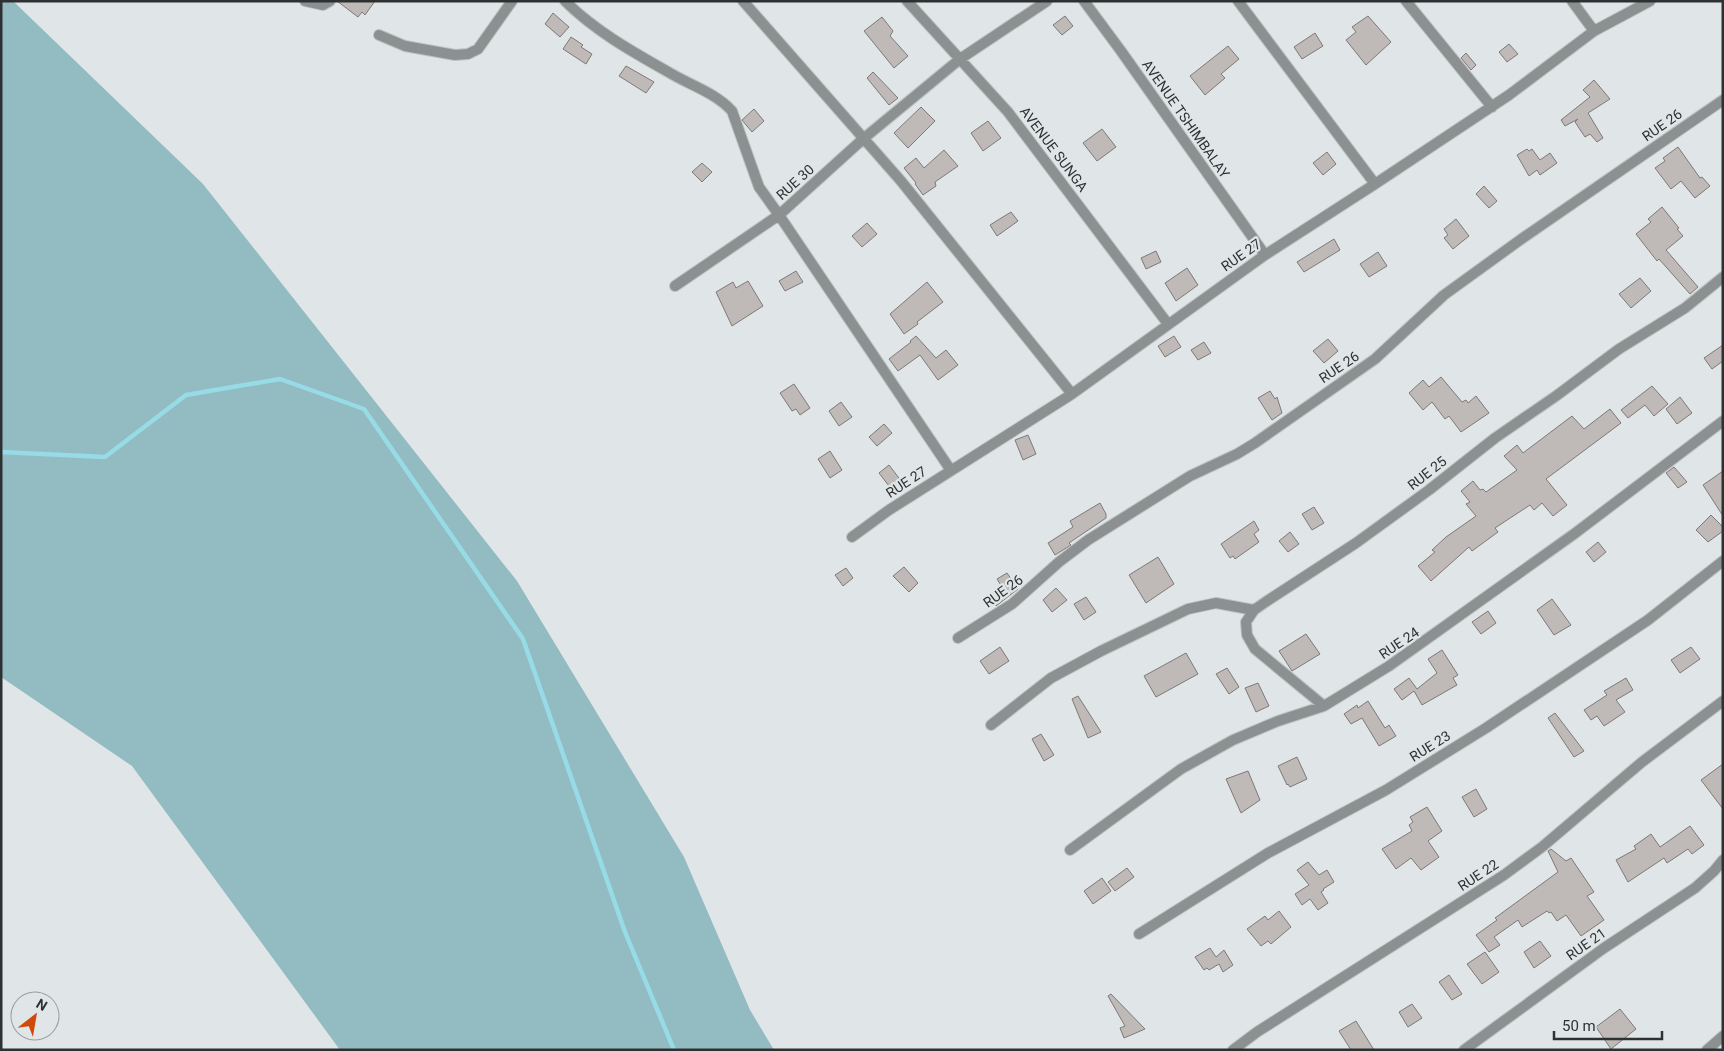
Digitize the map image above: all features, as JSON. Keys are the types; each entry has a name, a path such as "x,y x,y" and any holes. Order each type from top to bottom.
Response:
{"street":[{"path":"305,1 324,5 330,1"},
{"path":"379,35 405,46 456,55 468,54 478,49 512,1"},
{"path":"565,1 614,41 723,101 732,111 759,188 779,215 675,286"},
{"path":"743,1 900,181 1072,394"},
{"name":"AVENUE SUNGA","path":"907,1 1008,112 1168,324"},
{"name":"RUE 30","path":"950,469 779,215 863,138 960,59 1047,1"},
{"name":"AVENUE TSHIMBALAY","path":"1084,1 1265,255"},
{"path":"1238,1 1375,184"},
{"path":"1406,1 1492,106"},
{"path":"1572,1 1594,31"},
{"name":"RUE 27","path":"852,537 888,510 950,469 1072,394 1265,255 1492,106 1594,31 1650,1"},
{"name":"RUE 26","path":"958,638 1012,604 1059,562 1088,540 1190,476 1237,454 1255,443 1375,359 1444,295 1520,240 1723,100"},
{"name":"RUE 25","path":"1254,610 1356,543 1429,490 1495,438 1619,350 1685,308 1723,276"},
{"name":"RUE 24","path":"1070,850 1181,769 1234,740 1278,721 1324,706 1389,666 1574,534 1723,422"},
{"name":"RUE 23","path":"1139,934 1268,853 1386,790 1486,728 1648,620 1723,561"},
{"path":"991,726 1050,678 1188,609 1216,603 1254,610 1246,622 1247,635 1255,648 1324,706"},
{"name":"RUE 22","path":"1233,1050 1257,1032 1504,875 1550,841 1649,756 1723,701"},
{"name":"RUE 21","path":"1464,1050 1604,948 1695,888 1723,860"},
{"path":"1707,1050 1723,1036"}],"shaded area":[{"path":"1,1 13,1 203,184 517,581 684,857 750,1010 774,1050 340,1050 132,766 1,677"}],"building":[{"path":"337,1 375,1 365,15 362,12 358,17"},
{"path":"553,13 569,27 560,37 545,24"},
{"path":"1065,16 1073,26 1062,35 1053,25"},
{"path":"1368,16 1391,42 1366,65 1346,40 1356,32 1352,27"},
{"path":"882,17 893,31 890,36 908,56 894,68 864,31"},
{"path":"1315,33 1323,46 1302,59 1294,47"},
{"path":"571,37 592,54 586,64 563,49"},
{"path":"1509,44 1518,54 1507,62 1499,52"},
{"path":"1228,46 1239,59 1221,74 1225,78 1205,95 1190,76"},
{"path":"1466,53 1476,65 1471,70 1461,58"},
{"path":"626,66 654,82 646,93 619,76"},
{"path":"873,72 898,98 889,105 867,78"},
{"path":"1594,80 1610,99 1588,113 1603,138 1597,142 1590,134 1585,137 1575,122 1578,119 1565,126 1561,120 1590,97 1583,90"},
{"path":"921,107 935,121 908,148 894,133"},
{"path":"754,109 764,121 752,132 742,120"},
{"path":"988,121 1001,138 983,151 971,133"},
{"path":"1102,129 1116,147 1097,161 1083,143"},
{"path":"1678,147 1700,178 1702,177 1710,186 1695,198 1681,181 1671,189 1655,168 1665,161 1663,158"},
{"path":"1527,149 1529,151 1532,149 1540,160 1550,153 1557,163 1540,175 1537,170 1529,176 1517,155"},
{"path":"944,150 958,166 935,182 936,186 923,195 904,168 916,158 924,168"},
{"path":"1327,152 1336,164 1323,175 1313,163"},
{"path":"702,163 712,172 702,182 692,172"},
{"path":"1484,186 1497,201 1489,208 1476,194"},
{"path":"1662,207 1683,236 1666,250 1698,287 1690,294 1659,259 1657,261 1636,234 1651,222 1648,219"},
{"path":"1011,212 1018,221 997,236 990,225"},
{"path":"1456,219 1469,236 1453,249 1444,238 1448,235 1444,229"},
{"path":"867,223 877,234 862,247 852,236"},
{"path":"1334,239 1340,250 1304,272 1297,262"},
{"path":"1156,251 1161,262 1146,269 1141,258"},
{"path":"1378,252 1387,266 1369,277 1360,264"},
{"path":"1187,268 1198,285 1176,301 1165,283"},
{"path":"796,271 803,282 785,291 779,281"},
{"path":"1640,278 1651,291 1631,308 1619,294"},
{"path":"748,281 763,306 732,326 716,292 733,282 736,288"},
{"path":"927,282 943,302 904,334 890,314"},
{"path":"916,336 936,358 946,350 958,365 938,380 920,355 898,371 889,359"},
{"path":"1174,336 1181,347 1165,357 1158,346"},
{"path":"1328,339 1338,351 1324,363 1313,351"},
{"path":"1204,342 1211,353 1198,360 1191,350"},
{"path":"1723,345 1723,361 1712,369 1704,358"},
{"path":"1441,377 1462,402 1466,400 1468,403 1476,396 1489,413 1461,432 1449,416 1445,419 1432,402 1423,410 1409,393 1423,380 1429,387"},
{"path":"794,384 810,408 800,415 796,409 792,411 780,393"},
{"path":"1652,386 1668,404 1654,416 1645,405 1628,418 1621,410"},
{"path":"1270,391 1275,399 1277,397 1282,413 1272,420 1258,398"},
{"path":"1680,397 1692,413 1677,424 1666,409"},
{"path":"841,402 852,417 839,426 829,411"},
{"path":"1610,409 1621,423 1546,479 1567,505 1553,516 1542,503 1534,510 1530,505 1495,528 1498,532 1472,551 1469,547 1431,581 1418,566 1435,552 1432,550 1446,537 1476,516 1466,504 1470,502 1461,491 1473,481 1480,490 1483,489 1486,492 1517,470 1504,456 1517,445 1523,453 1572,416 1584,429"},
{"path":"884,424 892,433 877,446 869,437"},
{"path":"1028,435 1036,454 1023,460 1015,440"},
{"path":"830,451 842,470 830,478 818,459"},
{"path":"889,465 902,482 892,490 879,473"},
{"path":"1674,467 1687,482 1678,488 1666,473"},
{"path":"1723,471 1723,516 1703,485"},
{"path":"1100,503 1106,518 1055,555 1048,543 1073,527 1070,521"},
{"path":"1314,507 1324,523 1312,530 1302,514"},
{"path":"1711,515 1723,527 1723,531 1708,542 1696,530"},
{"path":"1254,521 1259,530 1254,534 1259,542 1235,559 1233,556 1230,558 1221,544"},
{"path":"1290,532 1299,544 1288,552 1279,541"},
{"path":"1598,542 1606,552 1594,562 1586,552"},
{"path":"1158,557 1174,584 1146,603 1129,575"},
{"path":"904,567 918,583 909,592 893,576"},
{"path":"846,568 853,578 843,586 835,575"},
{"path":"1007,573 1018,589 996,606 989,595 1002,587 997,579"},
{"path":"1056,588 1067,600 1052,612 1043,600"},
{"path":"1086,597 1096,612 1084,620 1074,604"},
{"path":"1552,599 1571,625 1554,635 1537,610"},
{"path":"1488,611 1496,623 1481,634 1472,622"},
{"path":"1306,634 1320,654 1292,671 1279,651"},
{"path":"1000,647 1009,661 989,674 980,661"},
{"path":"1691,647 1700,659 1680,673 1671,660"},
{"path":"1442,650 1458,675 1453,678 1457,685 1422,705 1414,691 1402,700 1394,689 1409,678 1417,689 1437,673 1428,659"},
{"path":"1186,653 1198,674 1156,697 1144,676"},
{"path":"1227,668 1239,687 1229,694 1216,674"},
{"path":"1626,678 1633,690 1616,700 1625,712 1604,726 1597,716 1591,720 1584,710 1607,695 1604,691"},
{"path":"1258,683 1269,706 1256,712 1245,688"},
{"path":"1078,696 1101,732 1088,738 1072,699"},
{"path":"1368,701 1385,728 1389,725 1396,736 1379,746 1362,718 1351,724 1344,714 1357,705 1358,708"},
{"path":"1555,713 1584,751 1574,757 1548,718"},
{"path":"1041,734 1054,755 1044,761 1032,739"},
{"path":"1297,757 1307,779 1290,787 1287,785 1278,766"},
{"path":"1723,764 1723,809 1701,780"},
{"path":"1248,771 1260,800 1241,813 1226,779"},
{"path":"1476,789 1487,809 1474,817 1462,797"},
{"path":"1427,807 1442,831 1428,841 1439,857 1421,870 1411,858 1396,869 1382,849 1412,831 1409,825 1413,822 1410,817"},
{"path":"1690,826 1704,845 1692,854 1688,849 1667,863 1664,858 1628,882 1616,860 1636,849 1634,846 1651,834 1660,847"},
{"path":"1551,849 1566,861 1571,858 1594,892 1587,896 1604,920 1581,936 1566,915 1557,921 1551,912 1547,911 1522,927 1518,920 1494,937 1500,945 1489,952 1476,935 1497,920 1495,918 1558,872 1548,851"},
{"path":"1308,862 1319,875 1327,870 1334,882 1321,892 1328,903 1318,910 1310,899 1302,905 1295,894 1309,885 1297,870"},
{"path":"1127,868 1134,877 1115,891 1108,882"},
{"path":"1102,878 1111,891 1093,904 1084,891"},
{"path":"1279,911 1291,927 1271,944 1268,941 1261,946 1247,929 1265,916 1268,920"},
{"path":"1540,941 1551,956 1534,968 1524,952"},
{"path":"1210,948 1216,957 1224,950 1233,965 1223,972 1219,964 1209,970 1207,968 1204,970 1195,957"},
{"path":"1485,952 1499,972 1482,984 1467,964"},
{"path":"1449,975 1462,994 1452,1000 1439,982"},
{"path":"1111,994 1145,1029 1124,1038 1120,1028 1125,1026 1108,996"},
{"path":"1412,1004 1422,1018 1408,1027 1399,1012"},
{"path":"1620,1009 1636,1029 1611,1049 1596,1027"},
{"path":"1356,1021 1374,1050 1351,1050 1339,1031"}],"waterway":[{"path":"1,452 105,457 186,395 280,379 364,409 523,639 625,932 674,1050"}]}
